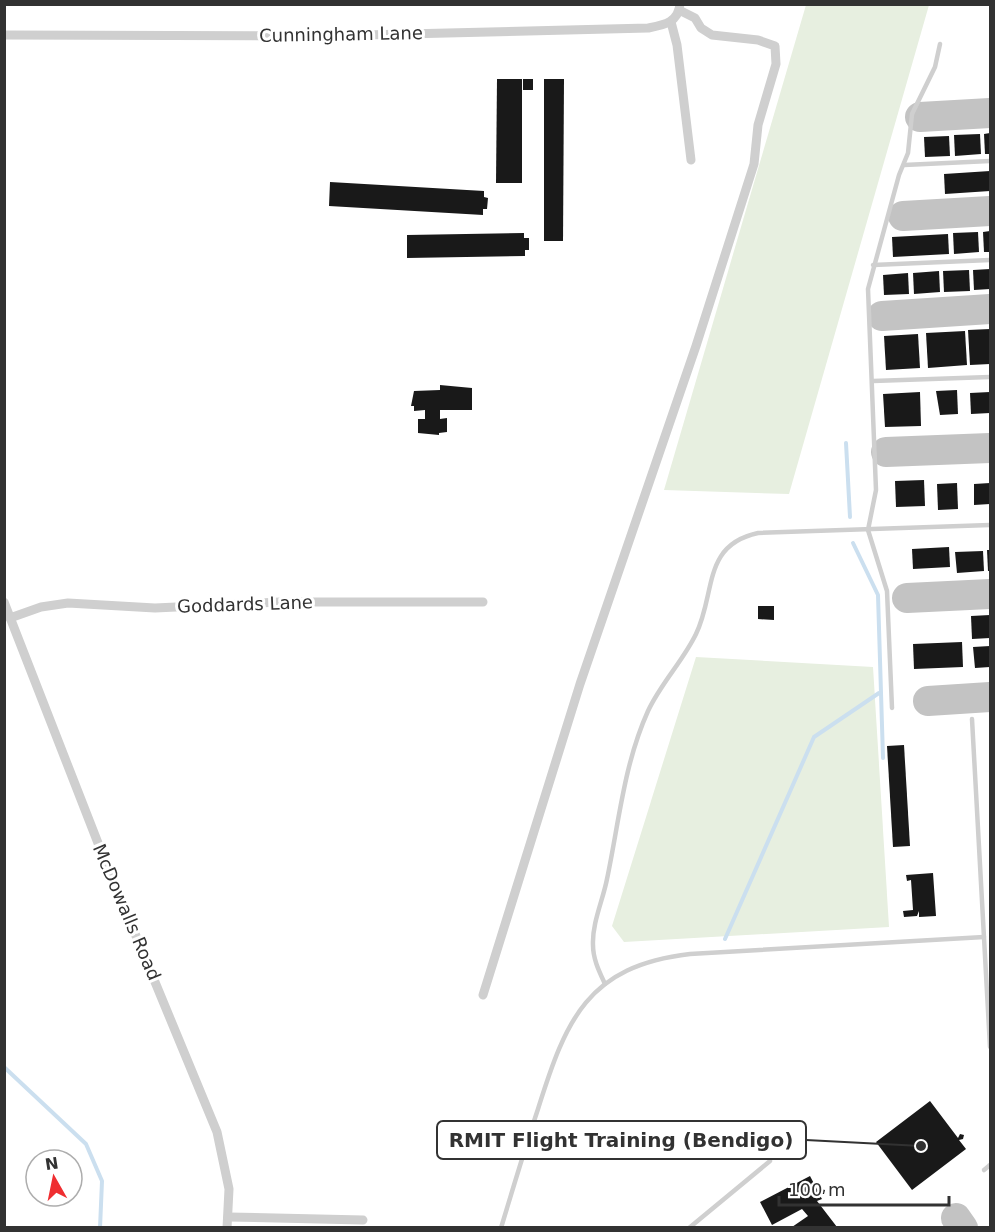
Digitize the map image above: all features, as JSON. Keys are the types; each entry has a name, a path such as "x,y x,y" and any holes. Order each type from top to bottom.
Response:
{"street":[{"name":"Cunningham Lane","path":"4,35 322,36 648,28 676,14"},
{"path":"483,995 583,674 696,346 754,164 758,125 776,64 775,46 758,40 712,35 701,28 695,18 676,14 691,159"},
{"name":"McDowalls Road","path":"4,602 105,861 217,1132 226,1169 227,1227"},
{"name":"Goddards Lane","path":"10,618 41,607 68,603 155,608 280,602 483,602"},
{"path":"228,1217 363,1220"}],"lane":[{"path":"892,708 887,591 884,575 868,530 876,490 868,289 873,265 904,165 912,114 935,67 940,44"},
{"path":"904,165 990,161"},
{"path":"873,265 990,260"},
{"path":"873,381 990,377"},
{"path":"605,984 595,961 593,934 607,880 633,754 649,709 696,633 716,563 729,546 746,536 758,533 990,525"},
{"path":"972,719 989,989 990,1047"},
{"path":"501,1227 558,1046 577,1012 605,984 636,967 676,956 984,937"},
{"path":"689,1227 770,1161"},
{"path":"984,1170 990,1165"}],"green space":[{"path":"806,5 929,5 789,494 664,490"},
{"path":"696,657 873,667 889,927 624,942 612,926"}],"building":[{"path":"497,79 522,79 522,183 496,183"},
{"path":"523,79 533,79 533,90 523,90"},
{"path":"544,79 564,79 563,241 544,241"},
{"path":"990,133 990,154 985,154 984,134"},
{"path":"980,134 981,154 955,156 954,135"},
{"path":"949,136 950,156 925,157 924,137"},
{"path":"990,171 990,191 945,194 944,174"},
{"path":"330,182 484,191 484,197 488,198 487,209 483,209 483,215 329,206"},
{"path":"990,231 990,252 984,252 983,232"},
{"path":"978,232 979,252 954,254 953,233"},
{"path":"524,233 524,238 529,238 529,250 525,250 525,256 407,258 407,235"},
{"path":"948,234 949,254 893,257 892,237"},
{"path":"990,269 990,289 974,290 973,270"},
{"path":"969,270 970,291 944,292 943,271"},
{"path":"939,271 940,292 914,294 913,273"},
{"path":"908,273 909,294 884,295 883,275"},
{"path":"990,329 990,364 970,365 968,330"},
{"path":"965,331 967,365 928,368 926,333"},
{"path":"918,334 920,368 886,370 884,336"},
{"path":"440,385 472,388 472,410 440,410 440,419 447,418 447,432 439,433 439,435 418,433 418,419 425,419 425,410 414,411 414,406 411,406 414,391 440,390"},
{"path":"957,390 958,414 940,415 936,391"},
{"path":"920,392 921,426 885,427 883,394"},
{"path":"990,392 990,413 971,414 970,393"},
{"path":"924,480 925,506 896,507 895,481"},
{"path":"957,483 958,509 938,510 937,484"},
{"path":"990,483 990,504 974,505 974,484"},
{"path":"949,547 950,567 913,569 912,549"},
{"path":"987,550 990,550 990,571 988,571"},
{"path":"983,551 984,571 957,573 955,552"},
{"path":"758,606 774,606 774,620 758,619"},
{"path":"990,615 990,638 972,639 971,616"},
{"path":"962,642 963,667 914,669 913,644"},
{"path":"990,646 990,667 975,668 973,647"},
{"path":"904,745 910,846 893,847 887,746"},
{"path":"933,873 936,916 919,917 919,911 917,916 904,917 903,911 913,910 911,880 907,881 906,875"},
{"path":"930,1101 958,1138 960,1134 964,1135 963,1139 959,1140 966,1149 912,1190 876,1142"},
{"path":"810,1176 819,1193 821,1189 825,1190 824,1194 819,1194 822,1199 817,1201 837,1227 792,1227 808,1216 802,1209 772,1225 760,1202"}],"waterway":[{"path":"846,443 850,517"},
{"path":"853,543 878,595 883,758"},
{"path":"725,939 814,737 879,693"},
{"path":"4,1067 86,1144 102,1181 100,1228"}],"taxiway":[{"path":"920,117 990,113"},
{"path":"903,216 990,211"},
{"path":"882,316 990,309"},
{"path":"886,452 990,448"},
{"path":"907,598 990,594"},
{"path":"928,701 990,697"},
{"path":"956,1218 963,1228"}],"place":[{"name":"RMIT Flight Training (Bendigo)","path":"921,1146"}]}
